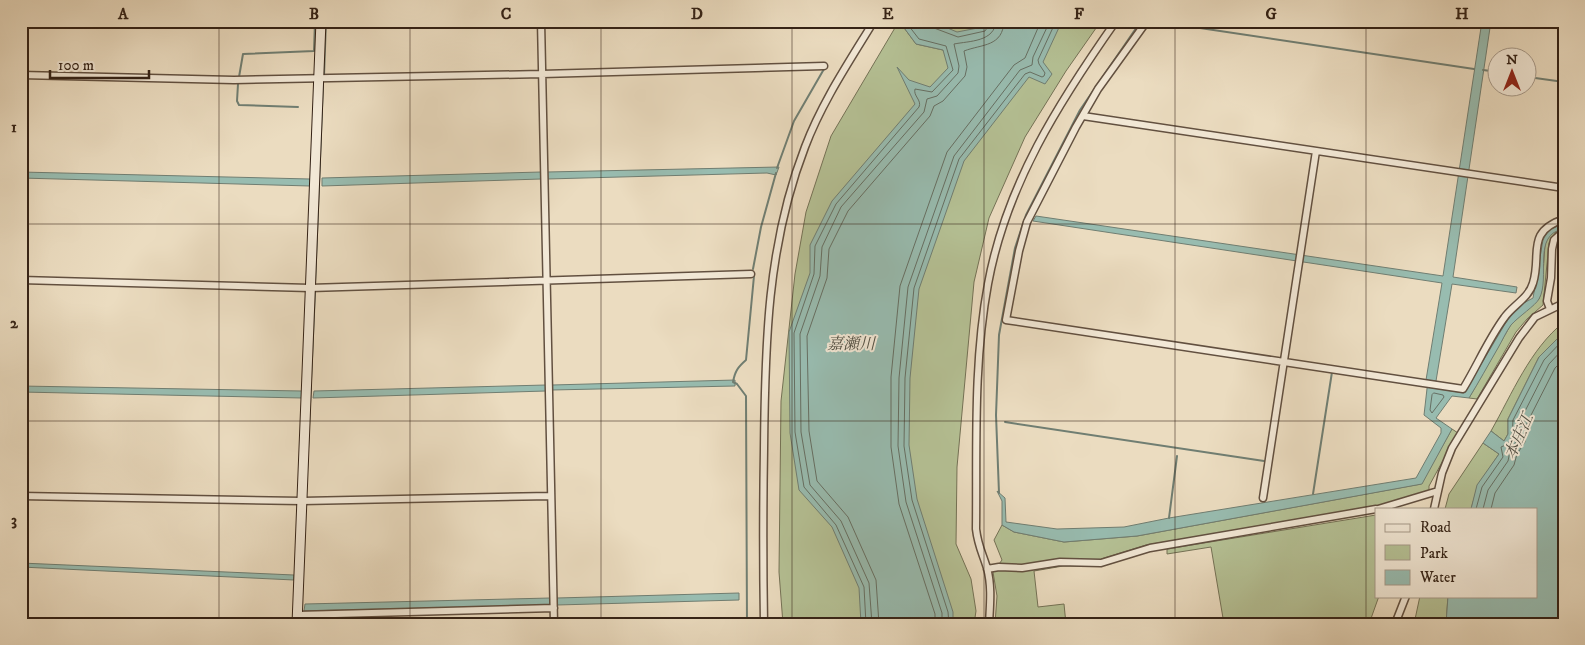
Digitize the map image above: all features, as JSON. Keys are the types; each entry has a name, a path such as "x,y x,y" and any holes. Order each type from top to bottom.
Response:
{"street":[{"path":"321,21 298,619 554,608"},
{"path":"541,21 554,624"},
{"path":"764,624 764,405 770,302 777,241 784,208 796,171 818,116 874,21"},
{"path":"989,624 991,595 987,569 978,545 976,529 978,368 982,321 992,266 1007,213 1039,141 1080,73 1116,21"},
{"path":"1147,21 1098,89 1076,127 1027,222 1019,251 1006,320 1284,361 1463,390 1504,318 1527,294 1533,283 1537,243 1540,235 1549,224 1564,219"},
{"path":"21,75 212,80 318,79 824,66"},
{"path":"1083,116 1564,188"},
{"path":"1263,498 1316,151"},
{"path":"1550,309 1547,300 1551,278 1552,249 1554,240 1564,231"},
{"path":"21,280 310,288 751,274"},
{"path":"1434,508 1442,474 1452,448 1518,338 1535,317 1564,303"},
{"path":"1380,508 1438,491"},
{"path":"21,496 302,501 551,496"},
{"path":"987,569 999,567 1029,568 1060,562 1101,563 1150,548 1375,509"},
{"path":"1395,624 1405,598"}],"green space":[{"name":"嘉瀬川","path":"899,21 916,44 943,50 958,68 924,106 889,624 783,624 779,572 781,401 795,274 806,212 831,136"},
{"path":"919,21 995,21 961,39"},
{"path":"1050,21 1101,21 1066,71 1025,137 989,218 974,282 957,467 956,544 971,579 976,611 974,624 941,624 868,272"},
{"path":"1557,230 1549,243 1543,305 1516,332 1477,399 1469,398 1510,326 1539,299 1542,289 1545,245 1548,236"},
{"path":"1564,322 1564,332 1539,357 1508,419 1508,434 1504,441 1491,431 1531,359 1541,345"},
{"path":"1452,429 1458,433 1429,486 1429,492 1376,507 1146,545 1101,559 1097,566 1063,566 1034,571 1038,607 1064,604 1066,624 995,624 997,596 993,572 1002,560 994,540 1002,525 1014,532 1064,542 1137,536 1421,484"},
{"path":"1483,443 1499,454 1478,485 1471,508 1445,508 1449,494"},
{"path":"1375,515 1375,598 1378,598 1369,624 1224,624 1211,547 1167,554 1167,549"},
{"path":"1420,598 1448,598 1446,624 1414,624"}],"water":[{"name":"嘉瀬川","path":"899,21 931,21 957,32 983,27 986,21 1062,21 1043,62 1052,74 1045,84 1029,77 964,161 919,289 910,378 909,445 917,499 953,612 953,624 861,624 859,588 832,527 799,490 790,433 789,332 810,273 810,245 832,201 915,104 897,67 909,80 930,87 948,68 943,50 916,44"},
{"path":"1482,21 1491,21 1453,277 1517,287 1516,293 1452,284 1436,381 1434,381 1433,388 1464,393 1505,324 1518,306 1533,298 1543,240 1551,229 1564,225 1564,229 1554,233 1548,239 1545,248 1542,290 1539,299 1511,325 1469,398 1452,396 1436,418 1452,429 1422,484 1137,536 1064,542 1014,532 1002,525 1002,501 997,491 1005,498 1006,522 1057,529 1124,527 1416,478 1441,433 1441,428 1424,415 1428,380 1426,380 1442,283 1033,221 1036,216 1443,276"},
{"path":"779,167 776,175 767,173 547,179 547,172"},
{"path":"21,172 310,179 310,186 21,178"},
{"path":"541,172 541,179 322,186 322,178"},
{"name":"本庄江","path":"1564,332 1564,607 1554,624 1446,624 1448,598 1538,598 1538,508 1471,508 1477,485 1499,454 1483,443 1491,431 1504,441 1508,434 1508,419 1539,357"},
{"path":"735,380 735,386 552,390 552,385"},
{"path":"546,385 546,391 313,398 314,391"},
{"path":"21,386 302,391 302,398 21,392"},
{"path":"21,563 294,575 294,580 21,567"},
{"path":"739,593 739,600 557,605 557,598"},
{"path":"550,598 550,605 304,611 305,604"}],"waterway":[{"path":"239,77 243,54 314,51 315,21"},
{"path":"324,76 326,21"},
{"path":"999,493 996,415 999,335 1015,248 1026,215 1080,110 1141,21"},
{"path":"1153,21 1474,69"},
{"path":"777,168 794,121 824,69"},
{"path":"1483,70 1488,71"},
{"path":"1538,78 1564,82"},
{"path":"315,285 323,83"},
{"path":"238,84 237,101 239,105 298,107"},
{"path":"753,269 761,227 776,173"},
{"path":"747,624 746,396 737,384 733,382 737,370 746,360 754,276"},
{"path":"307,471 315,291"},
{"path":"1313,494 1332,372"},
{"path":"1005,422 1264,461"},
{"path":"1169,518 1177,456"}]}
